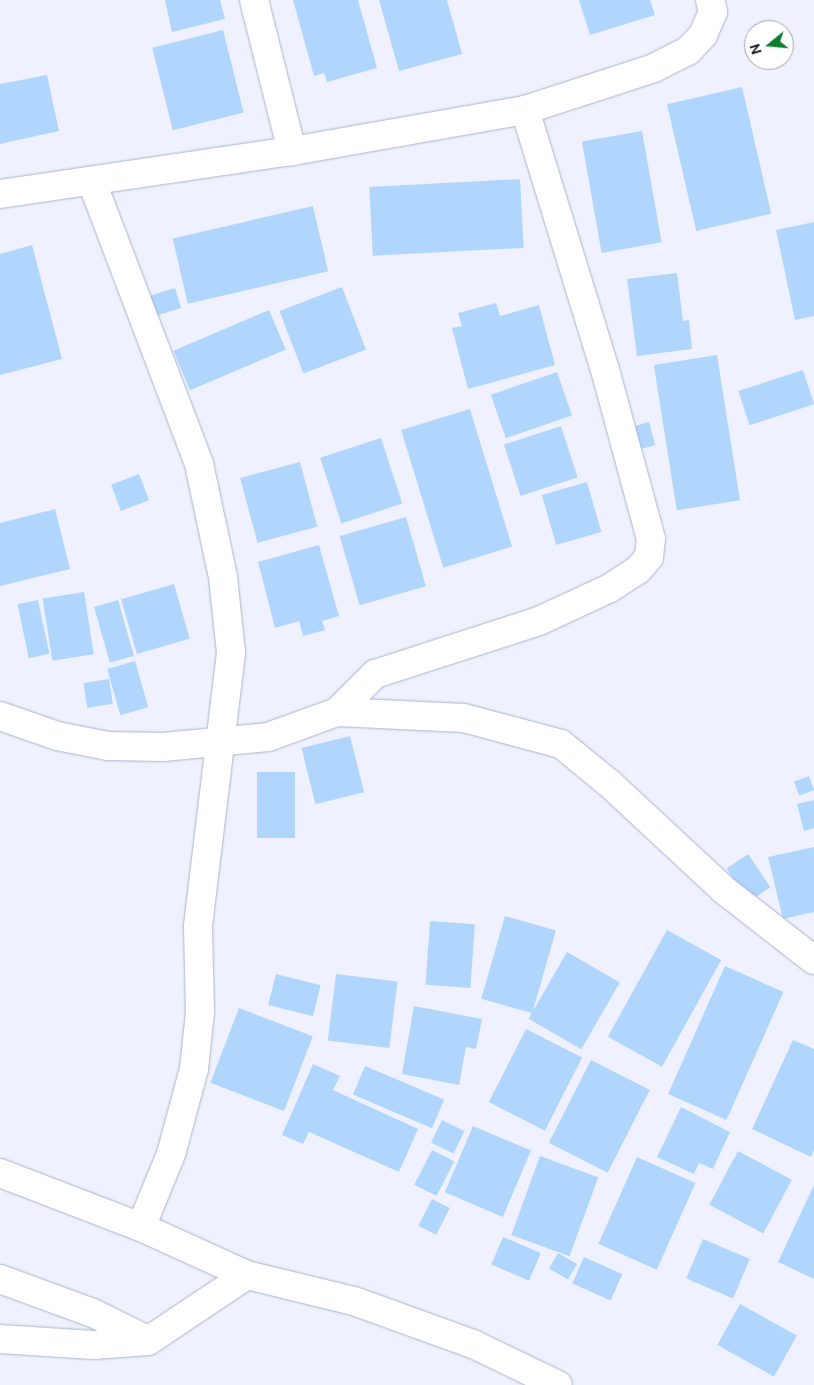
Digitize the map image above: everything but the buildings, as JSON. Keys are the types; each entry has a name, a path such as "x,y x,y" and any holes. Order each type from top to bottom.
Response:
{"street":[{"path":"254,0 292,152"},
{"path":"0,194 292,152 525,110 654,68 688,51 703,34 712,12 710,0"},
{"path":"337,712 375,674 539,621 610,588 638,570 649,556 651,539 605,370 525,110"},
{"path":"92,182 199,464 223,577 231,653 222,743 198,927 200,1012 194,1069 171,1154 141,1227"},
{"path":"0,716 57,736 108,746 222,743 268,737 337,712 464,718 561,744 610,784 724,890 814,960"},
{"path":"0,1173 141,1227 247,1275 354,1301 473,1344 558,1385"},
{"path":"0,1339 94,1345 148,1341 247,1275"},
{"path":"0,1279 92,1313 148,1341"}]}
